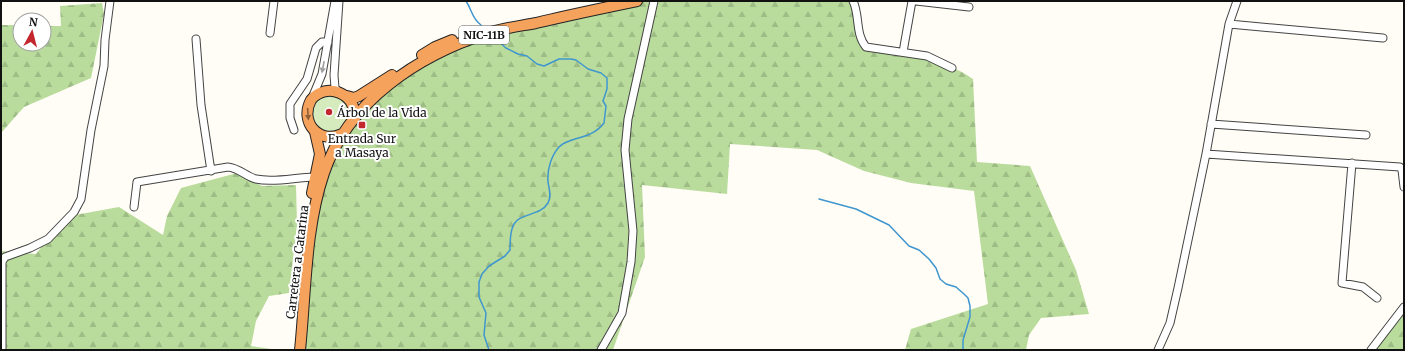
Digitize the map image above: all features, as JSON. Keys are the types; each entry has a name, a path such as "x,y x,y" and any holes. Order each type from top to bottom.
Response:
{"highway":[{"name":"NIC-11B","path":"312,98 325,92 354,98 435,47 468,34 609,1"},
{"name":"NIC-11B","path":"342,134 372,98 426,60 453,46 489,32 637,1"},
{"path":"344,95 354,107 354,118"},
{"path":"312,98 308,105 307,113 309,123 315,132 321,136 330,138 342,134"},
{"name":"Carretera a Catarina","path":"293,350 309,210 320,154 315,132"},
{"name":"Carretera a Catarina","path":"300,350 310,237 317,198 324,172 342,134"}],"street":[{"path":"2,350 2,262 5,258 48,239 74,212 81,199 91,130 104,66 105,40 110,1"},
{"path":"270,32 274,1"},
{"path":"312,98 320,82 335,1"},
{"path":"339,1 334,75 335,88 344,95"},
{"path":"601,350 622,313 631,262 633,231 626,150 628,119 654,1"},
{"path":"853,1 856,7 862,41 866,47 927,56 952,68"},
{"path":"903,52 912,1"},
{"path":"916,1 969,7"},
{"path":"1158,350 1170,323 1206,154 1229,24 1238,1"},
{"path":"1229,24 1383,38"},
{"path":"196,39 201,104 211,171"},
{"path":"294,130 290,118 290,104 308,76 316,48 322,42 328,42"},
{"path":"1211,124 1366,135"},
{"path":"1206,154 1400,167 1402,170 1404,187"},
{"path":"1352,163 1342,283 1363,287 1377,298"},
{"path":"134,207 137,182 234,167 254,179 265,180 315,177"},
{"path":"1371,350 1404,307"}],"green space":[{"path":"637,1 853,1 866,47 922,57 949,66 973,79 977,162 1030,166 1076,270 1089,314 1041,318 1029,335 1026,350 905,350 911,329 988,304 974,191 911,183 864,171 817,150 730,144 727,194 642,185 645,257 613,350 299,350 305,288 324,172 364,106 453,46"},
{"path":"102,3 104,14 91,78 24,107 1,133 1,25 12,25 12,52 52,52 52,26 61,26 60,6"},
{"path":"334,95 343,100 347,106 347,120 343,126 334,131 326,131 317,126 313,120 312,109 317,100 323,96"},
{"path":"237,173 262,186 296,185 297,225 289,293 269,296 256,321 251,346 278,350 1,350 1,251 36,254 64,217 119,207 163,235 167,216 181,188"},
{"path":"1404,307 1404,350 1371,350"}],"waterway":[{"path":"466,1 474,17 481,25"},
{"path":"489,350 484,335 486,313 479,297 479,282 482,274 489,266 505,256 510,250 512,229 518,219 539,211 548,203 550,195 548,182 549,168 559,147 568,141 592,133 604,123 606,106 603,101 607,89 607,78 601,73 588,69 576,60 559,59 544,66 537,64 527,56 518,54 506,48 492,35"},
{"path":"819,199 856,209 889,225 909,246 919,250 929,259 936,268 940,279 946,284 956,287 968,298 970,317 963,340 963,350"}],"place":[{"name":"Árbol de la Vida","path":"329,112"},
{"name":"Entrada Sur a Masaya","path":"362,125"}]}
